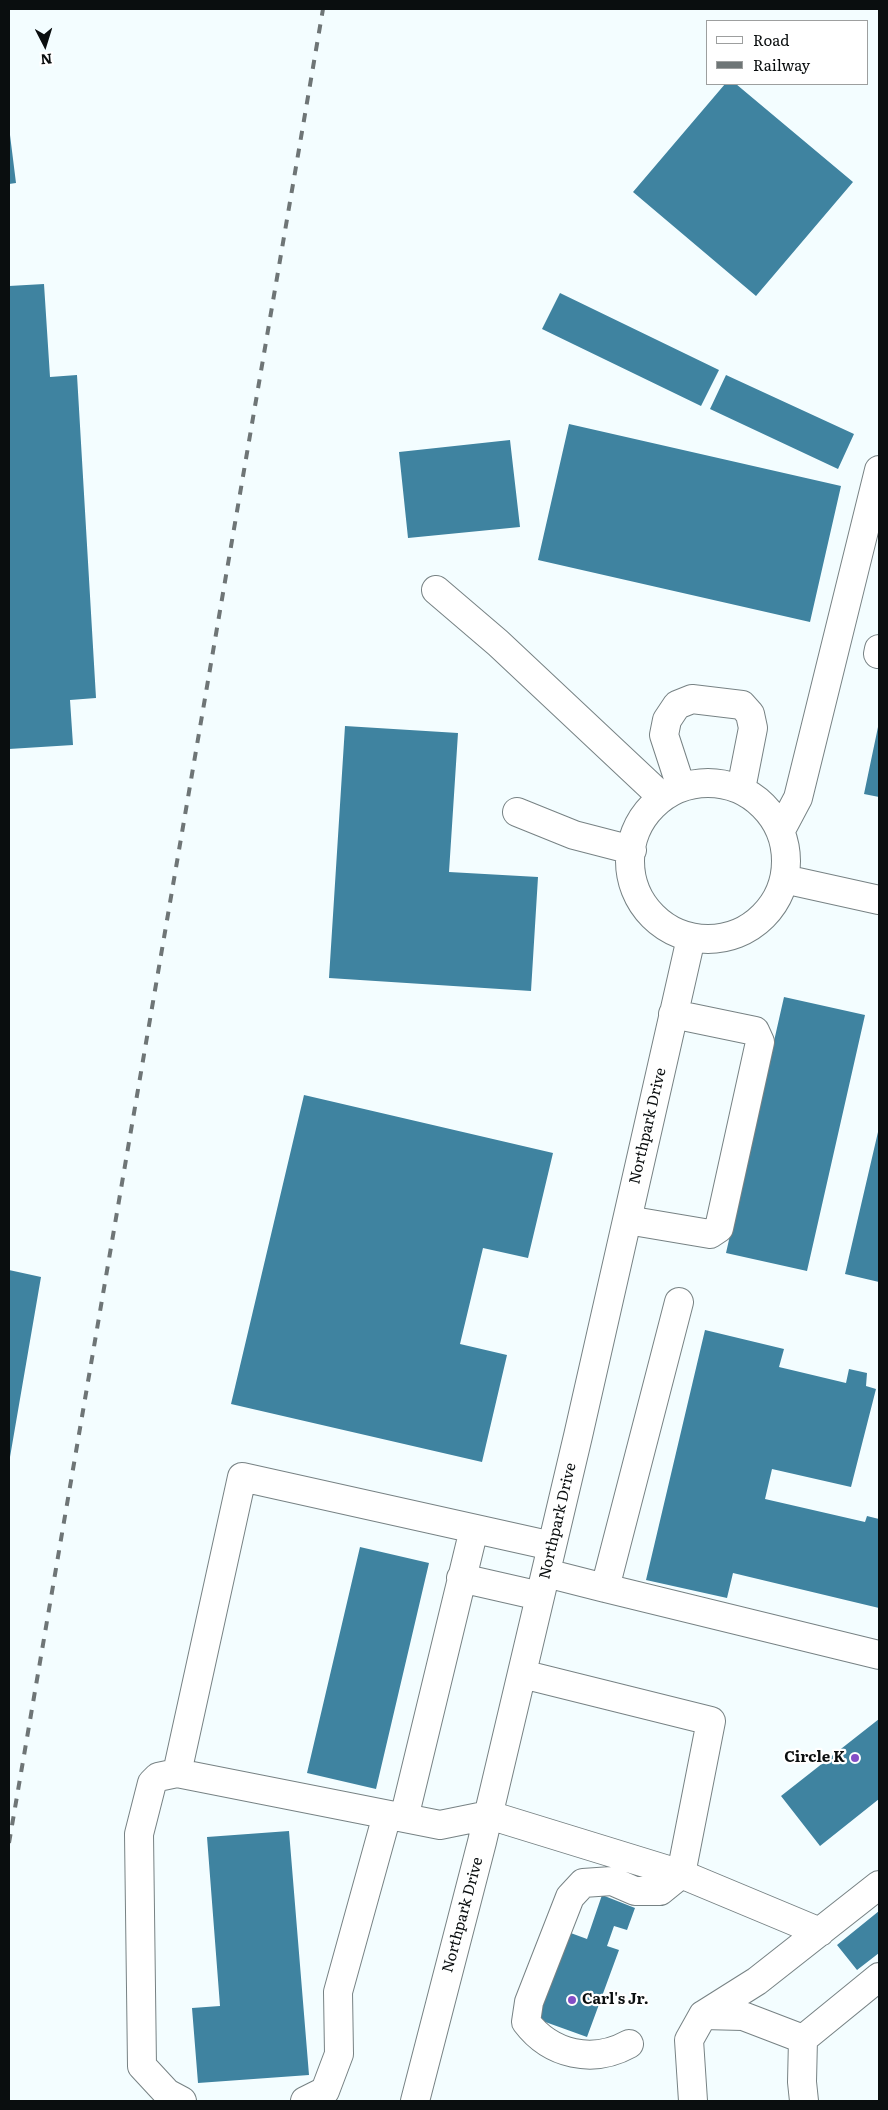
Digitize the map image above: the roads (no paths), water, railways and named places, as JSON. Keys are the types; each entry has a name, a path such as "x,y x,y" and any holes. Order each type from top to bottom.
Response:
{"street":[{"path":"781,830 798,798 879,470"},
{"path":"436,590 672,792"},
{"path":"672,792 664,735 667,720 677,705 692,699 742,705 750,714 753,728 742,789"},
{"path":"709,782 742,789 765,806 781,830 787,868 780,893 769,910 743,931 708,939 691,938 664,925 643,904 631,875 634,835 645,814 672,792 709,782"},
{"path":"517,812 574,835 632,850"},
{"path":"784,880 879,900"},
{"name":"Northpark Drive","path":"415,2101 489,1815 691,938"},
{"path":"627,1220 710,1234 719,1228 760,1042 754,1031 673,1014"},
{"path":"605,1588 679,1302"},
{"path":"177,1773 242,1477 552,1546"},
{"path":"315,2096 340,2054 338,1992 396,1816 474,1529"},
{"path":"461,1578 605,1588 879,1655"},
{"path":"522,1674 711,1721 681,1874 660,1891 635,1891 612,1881 583,1883 570,1897 529,2002 526,2022 536,2035 568,2052 589,2056 617,2050 629,2044"},
{"path":"182,2101 167,2093 142,2066 139,1834 152,1783 158,1777 177,1773 440,1825 489,1815 681,1874 820,1932"},
{"path":"693,2101 689,2040 703,2015 757,1981 879,1885"},
{"path":"804,2101 802,2082 803,2039 879,1977"},
{"path":"703,2015 743,2016 803,2039"}],"railway":[{"path":"9,1843 323,9"}],"place":[{"name":"Circle K","path":"855,1758"},
{"name":"Carl's Jr.","path":"572,2000"}]}
